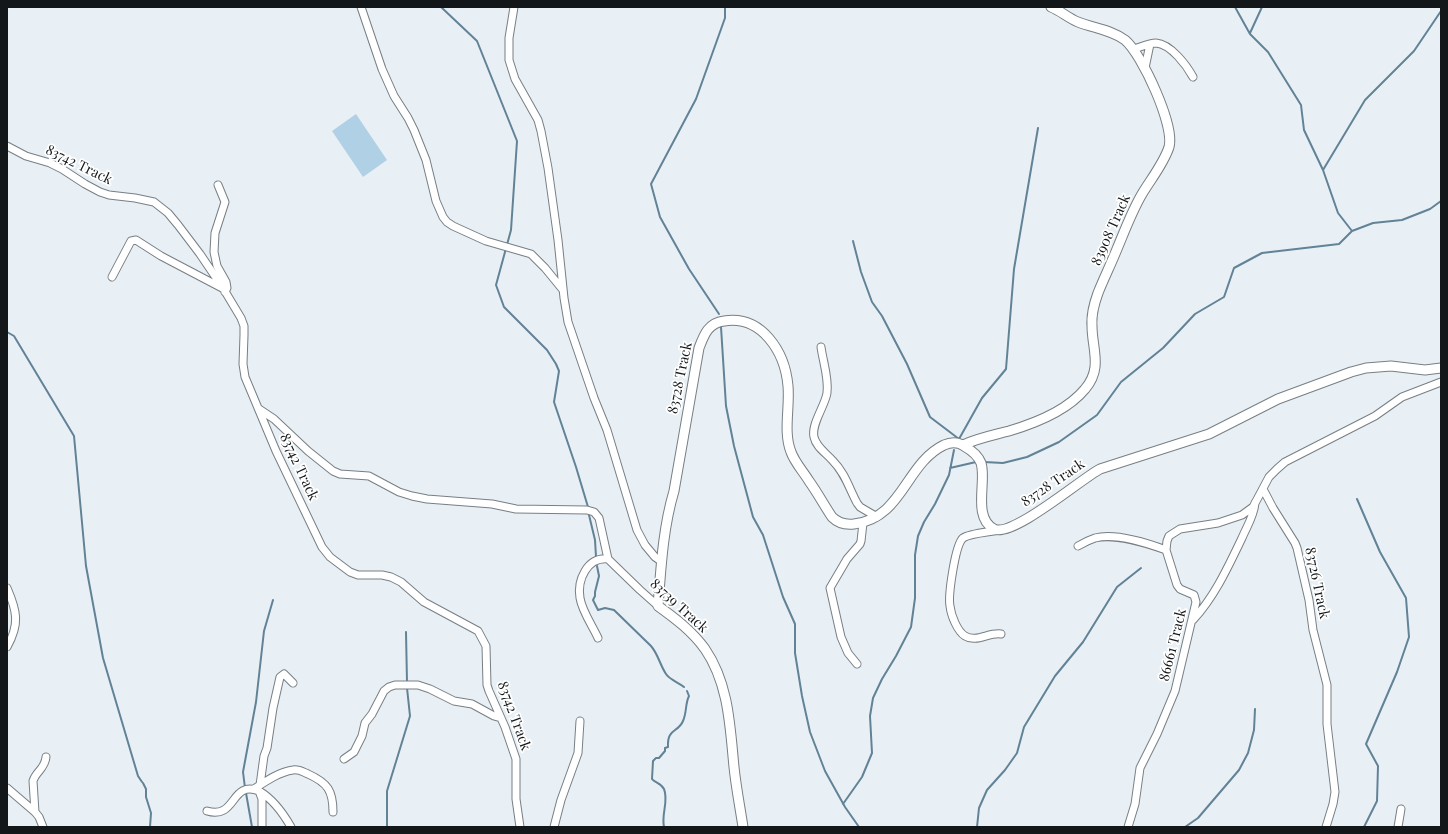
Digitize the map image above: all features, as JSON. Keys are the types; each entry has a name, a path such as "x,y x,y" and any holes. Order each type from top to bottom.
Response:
{"street":[{"path":"361,7 382,68 394,96 414,130 426,160 436,201 443,217 453,226 486,241 531,254 545,268 563,291"},
{"path":"514,7 509,38 509,60 515,79 538,120 541,131 558,232 563,291 568,322 609,435 634,523 645,545 655,557 662,562"},
{"name":"83908 Track","path":"963,445 1026,425 1059,410 1085,389 1093,378 1096,364 1092,335 1092,317 1098,294 1139,200 1166,154 1169,146 1170,138 1166,121 1145,68 1134,49 1116,35 1076,22 1055,8"},
{"path":"1134,49 1150,44 1158,44 1169,49 1185,64 1193,77"},
{"path":"1145,68 1150,44"},
{"name":"83742 Track","path":"7,146 26,156 50,163 100,192 109,195 154,202 168,213 200,254 241,318 244,326 243,371 276,451 322,546 330,557 340,565 358,575 382,575 391,577 401,582 424,602 478,631 486,646 487,685 505,727 516,759 516,799 520,827"},
{"path":"112,276 131,241 136,240 160,256 224,290 227,288 226,282 217,266 214,252 215,233 225,202 218,185"},
{"name":"83728 Track","path":"658,606 668,511 674,491 699,348 708,328 714,324 721,321 738,320 755,325 767,335 773,343 784,366 786,376 788,439 794,458 835,520 844,524 863,523 877,517 894,501 921,464 930,455 944,445 950,443 955,442 963,445"},
{"path":"821,347 827,382 826,394 813,432 814,438 818,446 844,475 860,507 877,517"},
{"name":"83728 Track","path":"999,530 1009,527 1041,511 1088,475 1100,469 1209,434 1278,399 1351,372 1366,368 1391,366 1425,370 1441,368"},
{"path":"1078,546 1095,538 1113,538 1139,542 1166,550 1167,541 1174,532 1189,527 1232,519 1248,511 1255,502 1269,477 1285,462 1375,416 1402,397 1441,382"},
{"path":"259,409 274,419 303,447 333,471 369,476 399,492 412,496 427,500 492,504 516,509 587,510 594,512 600,518 608,559 603,558 591,563 586,568 580,583 580,599 598,638"},
{"path":"963,445 972,451 981,463 981,498 983,513 990,526 999,530"},
{"name":"83726 Track","path":"1263,489 1297,548 1309,600 1313,630 1326,678 1327,724 1335,792 1334,804 1326,827"},
{"path":"1192,620 1209,600 1222,580 1251,521 1255,509 1255,502"},
{"path":"857,664 848,653 840,637 830,588 847,559 860,544 863,523"},
{"path":"999,530 971,535 963,538 960,542 953,566 950,601 951,610 957,626 965,636 973,639 994,634 1001,634"},
{"name":"86661 Track","path":"1128,827 1135,804 1140,768 1158,734 1175,691 1196,598 1192,593 1180,589 1177,586 1166,550"},
{"name":"83739 Track","path":"608,559 658,606 684,625 706,650 722,687 729,716 743,827"},
{"path":"7,588 16,616 14,630 7,647"},
{"path":"262,827 262,799 258,789 264,756 268,748 273,708 280,677 284,674 293,683"},
{"path":"344,759 354,752 362,736 365,723 372,714 384,691 395,685 418,685 430,688 454,701 472,704 494,716 501,718"},
{"path":"554,827 561,800 574,768 578,753 580,720"},
{"path":"36,812 33,781 44,766 46,757"},
{"path":"207,810 217,812 224,811 228,808 239,792 243,790 258,789 275,776 291,770 298,770 321,780 327,786 332,796 334,812"},
{"path":"7,788 36,812 43,827"},
{"path":"258,789 275,804 291,827"},
{"path":"1398,827 1401,809"}],"shaded area":[{"path":"356,114 387,160 363,177 332,131"}],"waterway":[{"path":"441,7 477,41 517,141 511,230 496,285 504,307 547,350 559,371 554,402 588,507"},
{"path":"719,314 689,269 660,217 651,184 696,99 725,18 725,7"},
{"path":"1235,7 1250,34 1268,52 1301,105 1304,130 1323,170 1338,213 1352,231"},
{"path":"1250,33 1262,7"},
{"path":"1323,170 1365,100 1414,51 1441,11"},
{"path":"853,241 861,272 872,302 882,316 907,364 930,417 959,439 982,398 1006,369 1014,269 1038,128"},
{"path":"984,462 1003,463 1027,457 1059,442 1097,415 1121,382 1163,348 1195,314 1224,297 1234,268 1262,253 1339,244 1352,231 1373,223 1402,220 1430,209 1441,201"},
{"path":"721,327 726,406 734,446 753,517 763,535 783,597 795,624 795,653 810,732 825,771 845,807 859,827"},
{"path":"7,332 14,336 74,436 86,566 103,658 138,776 142,782"},
{"path":"843,804 862,777 872,753 870,716 873,698 911,627 915,598 915,555 918,536 949,475 954,450"},
{"path":"950,468 976,462"},
{"path":"1357,499 1380,552 1406,598 1409,637 1397,672 1366,744 1378,766 1377,801 1364,827"},
{"path":"589,515 595,540 596,557"},
{"path":"597,566 599,576 593,600 598,610 605,608 614,610 651,646 668,676 684,687"},
{"path":"977,827 979,808 987,790 1005,770 1017,753 1024,727 1055,676 1083,642 1117,587 1141,568"},
{"path":"245,788 243,772 256,702 264,631 273,600"},
{"path":"406,632 407,682"},
{"path":"387,827 387,791 410,716 407,688"},
{"path":"664,827 663,817 666,798 663,787 652,779 653,761 656,758 659,758 665,751 665,748 668,747 669,737 683,721 689,696 687,691"},
{"path":"1185,827 1198,818 1239,770 1248,753 1254,730 1255,709"},
{"path":"143,783 146,789 146,797 151,813 150,827"},
{"path":"246,793 252,827"}]}
